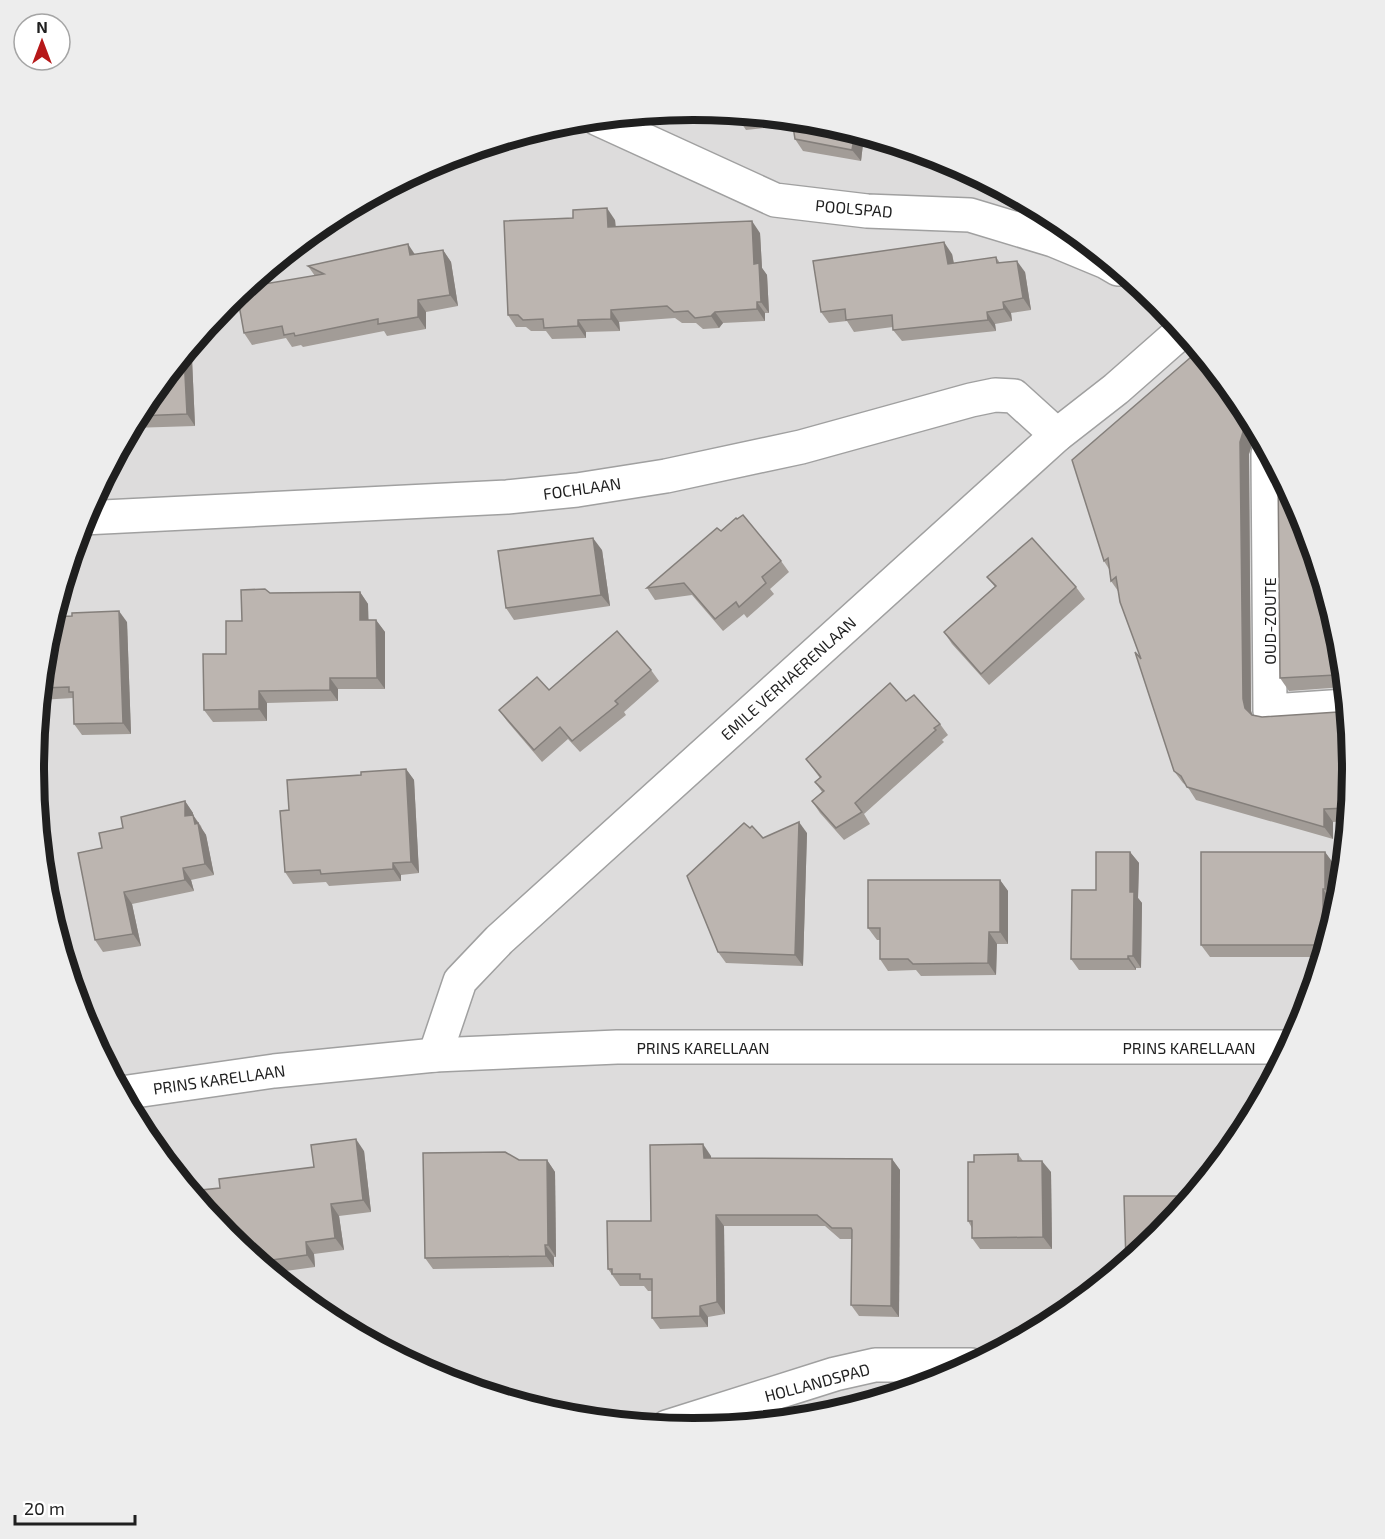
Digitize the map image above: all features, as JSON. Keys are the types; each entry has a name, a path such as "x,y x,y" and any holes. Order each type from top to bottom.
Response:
{"street":[{"name":"POOLSPAD","path":"612,126 775,200 867,212 970,216 1053,240 1086,254"},
{"name":"EMILE VERHAERENLAAN","path":"435,1055 460,981 499,940 1057,435 1116,389 1176,337"},
{"name":"FOCHLAAN","path":"95,517 507,497 577,490 666,476 801,447 971,399 995,396 1014,396 1057,435"},
{"name":"OUD-ZOUTE","path":"1268,469 1270,711 1338,707"},
{"name":"PRINS KARELLAAN","path":"129,1092 274,1071 435,1055 617,1047 1279,1047"},
{"name":"HOLLANDSPAD","path":"693,1418 835,1374 875,1365 950,1365"}],"shaded area":[{"path":"692,120 777,126 819,133 901,155 980,187 1017,207 1088,255 1120,282 1151,311 1207,374 1255,445 1275,482 1307,561 1319,602 1329,643 1340,727 1342,770 1336,854 1329,896 1307,978 1275,1057 1255,1094 1207,1165 1180,1197 1151,1228 1088,1284 1017,1332 980,1352 901,1384 860,1396 819,1406 735,1417 650,1417 608,1413 566,1406 484,1384 405,1352 368,1332 297,1284 265,1257 234,1228 178,1165 130,1094 110,1057 78,978 66,937 56,896 45,812 45,727 49,685 56,643 78,561 110,482 130,445 178,374 205,342 234,311 297,255 368,207 405,187 484,155 525,143 566,133 650,122"}],"building":[{"path":"793,129 854,141 852,150 795,139"},
{"path":"607,208 608,227 752,221 754,264 759,263 761,302 757,302 757,309 715,312 711,316 695,318 688,311 674,312 667,306 611,310 611,319 578,320 578,326 544,328 543,319 523,320 518,315 508,315 504,221 573,218 573,210"},
{"path":"944,242 948,264 996,257 997,263 1017,261 1023,298 1003,302 1004,309 987,312 988,320 893,330 892,315 846,320 845,309 821,312 813,261"},
{"path":"408,244 410,255 443,250 450,295 418,300 418,317 378,324 378,319 295,336 294,333 284,335 282,326 244,333 239,306 263,284 324,274 308,266"},
{"path":"1192,356 1232,409 1245,430 1240,442 1243,699 1245,708 1252,715 1262,717 1339,712 1342,770 1340,808 1324,809 1324,827 1187,787 1181,776 1174,771 1135,652 1141,659 1120,602 1116,577 1111,581 1108,558 1104,561 1072,460"},
{"path":"185,366 187,414 149,416"},
{"path":"1278,489 1307,561 1329,643 1334,675 1280,678"},
{"path":"743,515 781,561 762,577 766,583 739,607 736,602 715,619 684,583 647,588 717,528 721,531"},
{"path":"593,538 601,595 506,608 498,551"},
{"path":"1032,538 1076,587 981,674 944,632 996,586 987,577"},
{"path":"265,589 270,593 360,592 360,620 376,620 377,678 330,678 330,690 259,691 259,709 204,710 203,654 226,654 226,621 242,621 241,590"},
{"path":"119,611 123,723 74,724 73,692 69,692 69,687 49,688 62,617 72,616 72,613"},
{"path":"617,631 651,670 615,701 618,704 572,741 560,727 534,750 499,710 537,677 549,690"},
{"path":"890,683 906,701 914,695 940,724 855,803 862,812 836,828 812,801 824,791 815,782 821,777 806,759"},
{"path":"406,769 411,862 393,863 393,869 321,874 320,870 285,872 280,811 289,810 287,780 361,775 361,772"},
{"path":"185,801 185,816 193,815 195,824 198,823 205,864 183,868 185,880 124,892 133,934 95,940 78,853 102,848 99,833 123,828 121,817"},
{"path":"799,822 795,955 718,952 687,876 744,823 750,828 752,826 763,838"},
{"path":"1096,852 1130,852 1130,892 1134,892 1133,956 1128,956 1128,959 1071,959 1072,890 1096,890"},
{"path":"1201,852 1325,852 1323,921 1317,945 1201,945"},
{"path":"868,880 1000,880 1000,932 989,932 988,963 913,964 908,959 880,959 880,928 868,928"},
{"path":"356,1139 363,1200 331,1204 335,1238 306,1242 307,1255 269,1260 234,1228 201,1190 220,1188 219,1179 314,1167 311,1145"},
{"path":"703,1144 704,1158 892,1159 891,1306 851,1305 851,1228 832,1228 817,1215 716,1215 717,1302 700,1306 700,1316 652,1318 652,1279 640,1279 640,1274 612,1274 612,1269 608,1269 607,1221 651,1221 650,1145"},
{"path":"505,1152 519,1160 547,1160 548,1245 545,1245 546,1256 425,1258 423,1153"},
{"path":"1018,1154 1018,1161 1042,1161 1043,1237 972,1238 972,1221 968,1221 968,1162 974,1162 974,1155"},
{"path":"1124,1196 1181,1196 1151,1228 1126,1252"}]}
